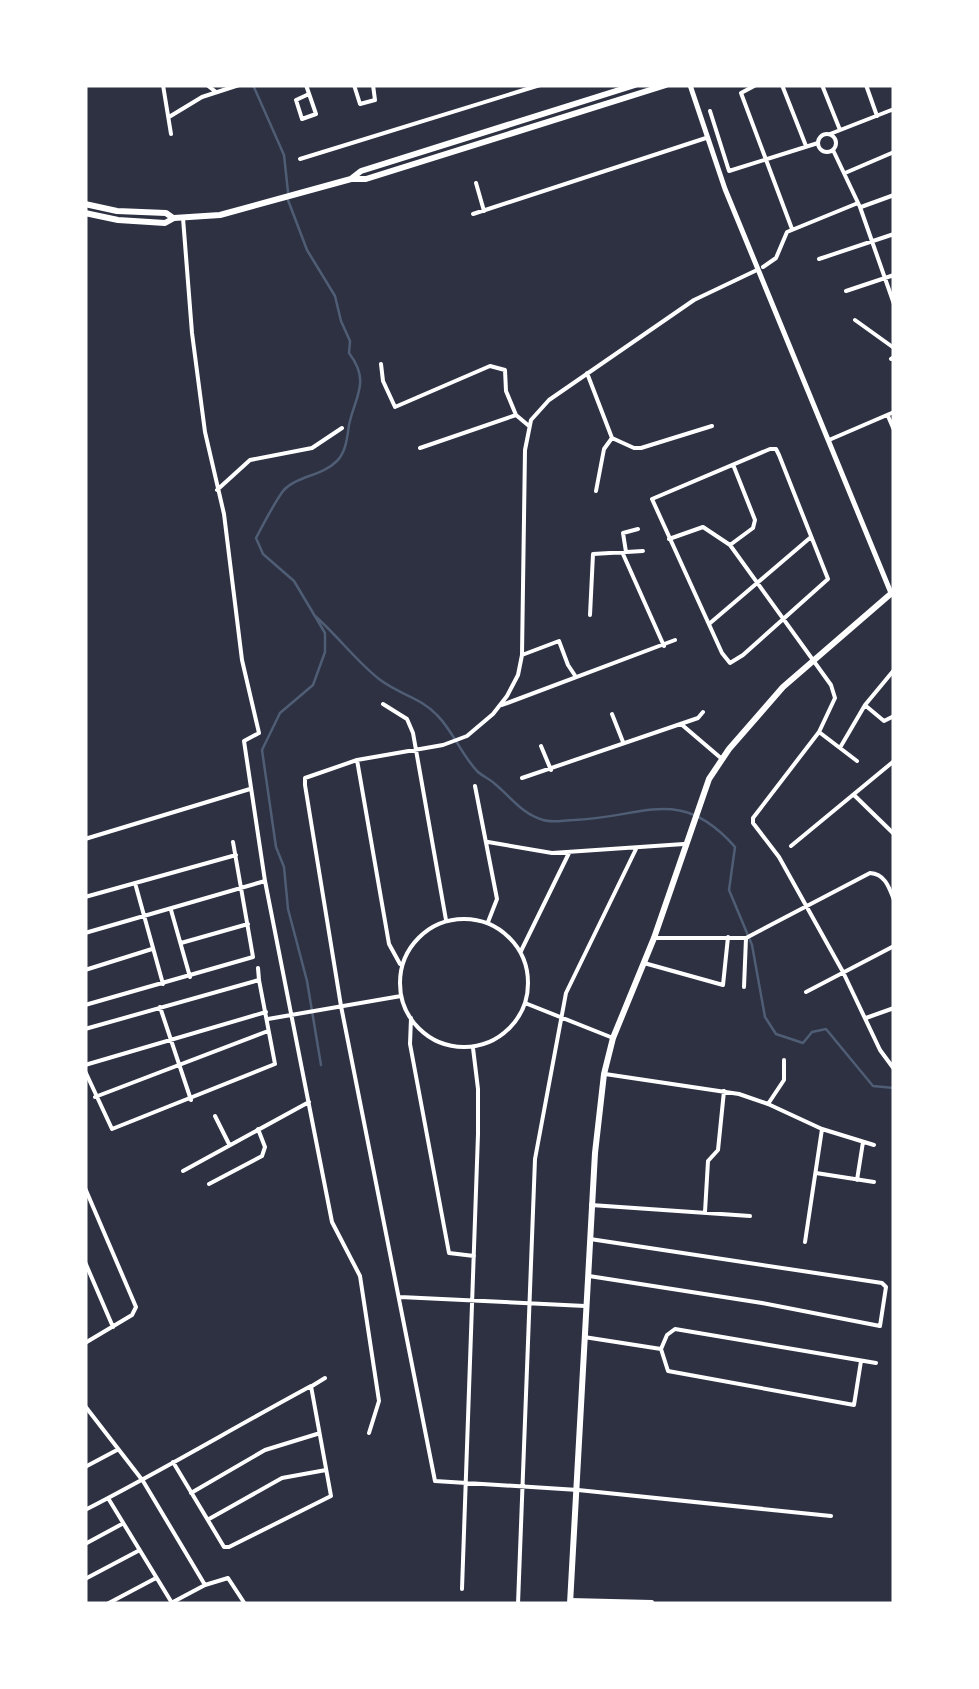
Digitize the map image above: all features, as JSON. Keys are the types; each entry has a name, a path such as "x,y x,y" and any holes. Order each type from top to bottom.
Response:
{"main road":[{"path":"351,179 361,171 635,85"},
{"path":"85,213 156,223 220,215 306,190 366,179 666,85"},
{"path":"85,204 117,212 166,213 179,218"},
{"path":"570,1602 591,1205 604,1074 613,1038 654,938 692,823 722,759 762,710 812,661 893,592"}],"street":[{"path":"162,85 171,134"},
{"path":"208,85 216,92"},
{"path":"306,85 316,114 301,118 296,100 309,94"},
{"path":"354,85 360,104 375,100 372,85"},
{"path":"300,159 540,85"},
{"path":"690,85 707,138 827,441 893,592"},
{"path":"756,85 740,94 792,229"},
{"path":"782,85 806,146"},
{"path":"822,85 840,130"},
{"path":"866,85 878,116"},
{"path":"168,117 236,86"},
{"path":"710,111 727,168 732,172 818,143 822,136 894,109"},
{"path":"830,134 836,140 833,150 859,205 894,304"},
{"path":"473,214 707,138"},
{"path":"818,143 822,150 833,150"},
{"path":"844,172 894,152"},
{"path":"476,183 484,211"},
{"path":"831,1516 578,1490 436,1481 342,1006 304,782 314,774 357,760 460,740 500,706 518,675 522,655 525,450 529,426 549,400 694,300 773,262 783,236 792,229 894,195"},
{"path":"179,218 192,333 224,514 242,660 258,732 244,741 254,819 332,1222 360,1276 380,1401 370,1433"},
{"path":"820,260 894,234"},
{"path":"846,291 894,275"},
{"path":"855,320 894,348"},
{"path":"381,364 382,381 395,407 490,366 500,366 505,370 506,391 516,414 529,426"},
{"path":"587,373 612,438 628,447 641,448 712,426"},
{"path":"827,441 894,412"},
{"path":"420,448 516,414"},
{"path":"887,415 894,430"},
{"path":"217,490 254,458 312,448 342,428"},
{"path":"596,491 604,449 612,438"},
{"path":"776,450 828,580 730,662 652,499 733,465 776,450"},
{"path":"730,545 753,528 756,520 733,465"},
{"path":"669,539 702,526 730,545 831,685 836,698 819,732 753,824 780,856 894,1070"},
{"path":"638,529 622,533 624,552 664,646"},
{"path":"709,624 811,537"},
{"path":"590,615 594,554 643,551"},
{"path":"500,706 675,640"},
{"path":"522,655 559,641 576,678"},
{"path":"841,746 865,705 894,670"},
{"path":"383,704 407,719 417,749 446,920"},
{"path":"865,705 884,721 894,716"},
{"path":"522,778 682,724 704,712"},
{"path":"612,714 623,742"},
{"path":"682,724 722,759"},
{"path":"819,732 857,760"},
{"path":"541,746 551,770"},
{"path":"357,760 390,944 400,964 401,996 410,1018 437,1040 458,1048 472,1048 493,1042 508,1030 518,1018 528,988 521,951 513,939 488,922 446,920 409,948 400,964"},
{"path":"791,846 894,761"},
{"path":"475,786 498,899 488,922"},
{"path":"85,839 250,789"},
{"path":"855,796 894,834"},
{"path":"85,1005 253,957 233,842"},
{"path":"488,842 569,853 684,844"},
{"path":"518,1604 535,1158 566,992 636,848"},
{"path":"521,951 569,853"},
{"path":"85,898 236,855"},
{"path":"654,938 747,938 870,872 885,880 894,900"},
{"path":"85,933 265,881"},
{"path":"135,883 162,984"},
{"path":"170,910 190,977"},
{"path":"181,942 248,924"},
{"path":"644,964 723,985 728,937"},
{"path":"744,986 747,938"},
{"path":"806,992 894,946"},
{"path":"85,970 153,949"},
{"path":"258,968 259,980 266,1012 274,1066 112,1129 85,1068 266,1012"},
{"path":"85,1029 259,980"},
{"path":"267,1019 401,996"},
{"path":"524,1002 613,1038"},
{"path":"160,1007 190,1100"},
{"path":"866,1018 894,1008"},
{"path":"410,1018 410,1044 448,1253 474,1256"},
{"path":"96,1097 269,1030"},
{"path":"462,1589 478,1089 472,1048"},
{"path":"768,1104 784,1080 784,1060"},
{"path":"604,1074 724,1092 768,1104 822,1129 874,1146"},
{"path":"705,1212 708,1161 718,1150 724,1092"},
{"path":"183,1170 309,1102"},
{"path":"215,1116 229,1144"},
{"path":"806,1242 822,1129"},
{"path":"209,1184 262,1156 265,1147 258,1130"},
{"path":"857,1180 862,1142"},
{"path":"816,1174 874,1182"},
{"path":"85,1188 136,1307 132,1315 85,1342"},
{"path":"591,1205 750,1216"},
{"path":"587,1276 881,1325 886,1287 882,1283 590,1239"},
{"path":"85,1262 114,1327"},
{"path":"400,1297 586,1306"},
{"path":"861,1361 854,1404 668,1370 661,1349 667,1335 675,1329 876,1363"},
{"path":"584,1337 661,1349"},
{"path":"85,1510 143,1482 325,1378"},
{"path":"173,1462 224,1547 329,1500 311,1386"},
{"path":"85,1406 143,1482 205,1584"},
{"path":"85,1422 94,1418"},
{"path":"191,1493 266,1450 319,1433"},
{"path":"85,1467 117,1450"},
{"path":"208,1519 282,1478 326,1470"},
{"path":"108,1498 170,1603 205,1584 228,1578 245,1604"},
{"path":"85,1544 122,1524"},
{"path":"85,1579 138,1551"},
{"path":"107,1604 156,1578"},
{"path":"570,1602 652,1602"},
{"path":"782,1604 824,1604"}],"waterway":[{"path":"253,85 284,155 288,192"},
{"path":"288,200 307,250 335,296 360,381 340,457 331,466 283,491 256,538 263,554 294,581 325,633 325,652 313,685 280,713 262,750 276,847 284,867 288,909 307,981 321,1065"},
{"path":"314,615 379,679 430,709 443,721 477,771 536,817 558,821 678,810 715,828 735,847 729,890 752,945 765,1017 776,1034 803,1043 812,1032 826,1029 873,1086 894,1088"}]}
